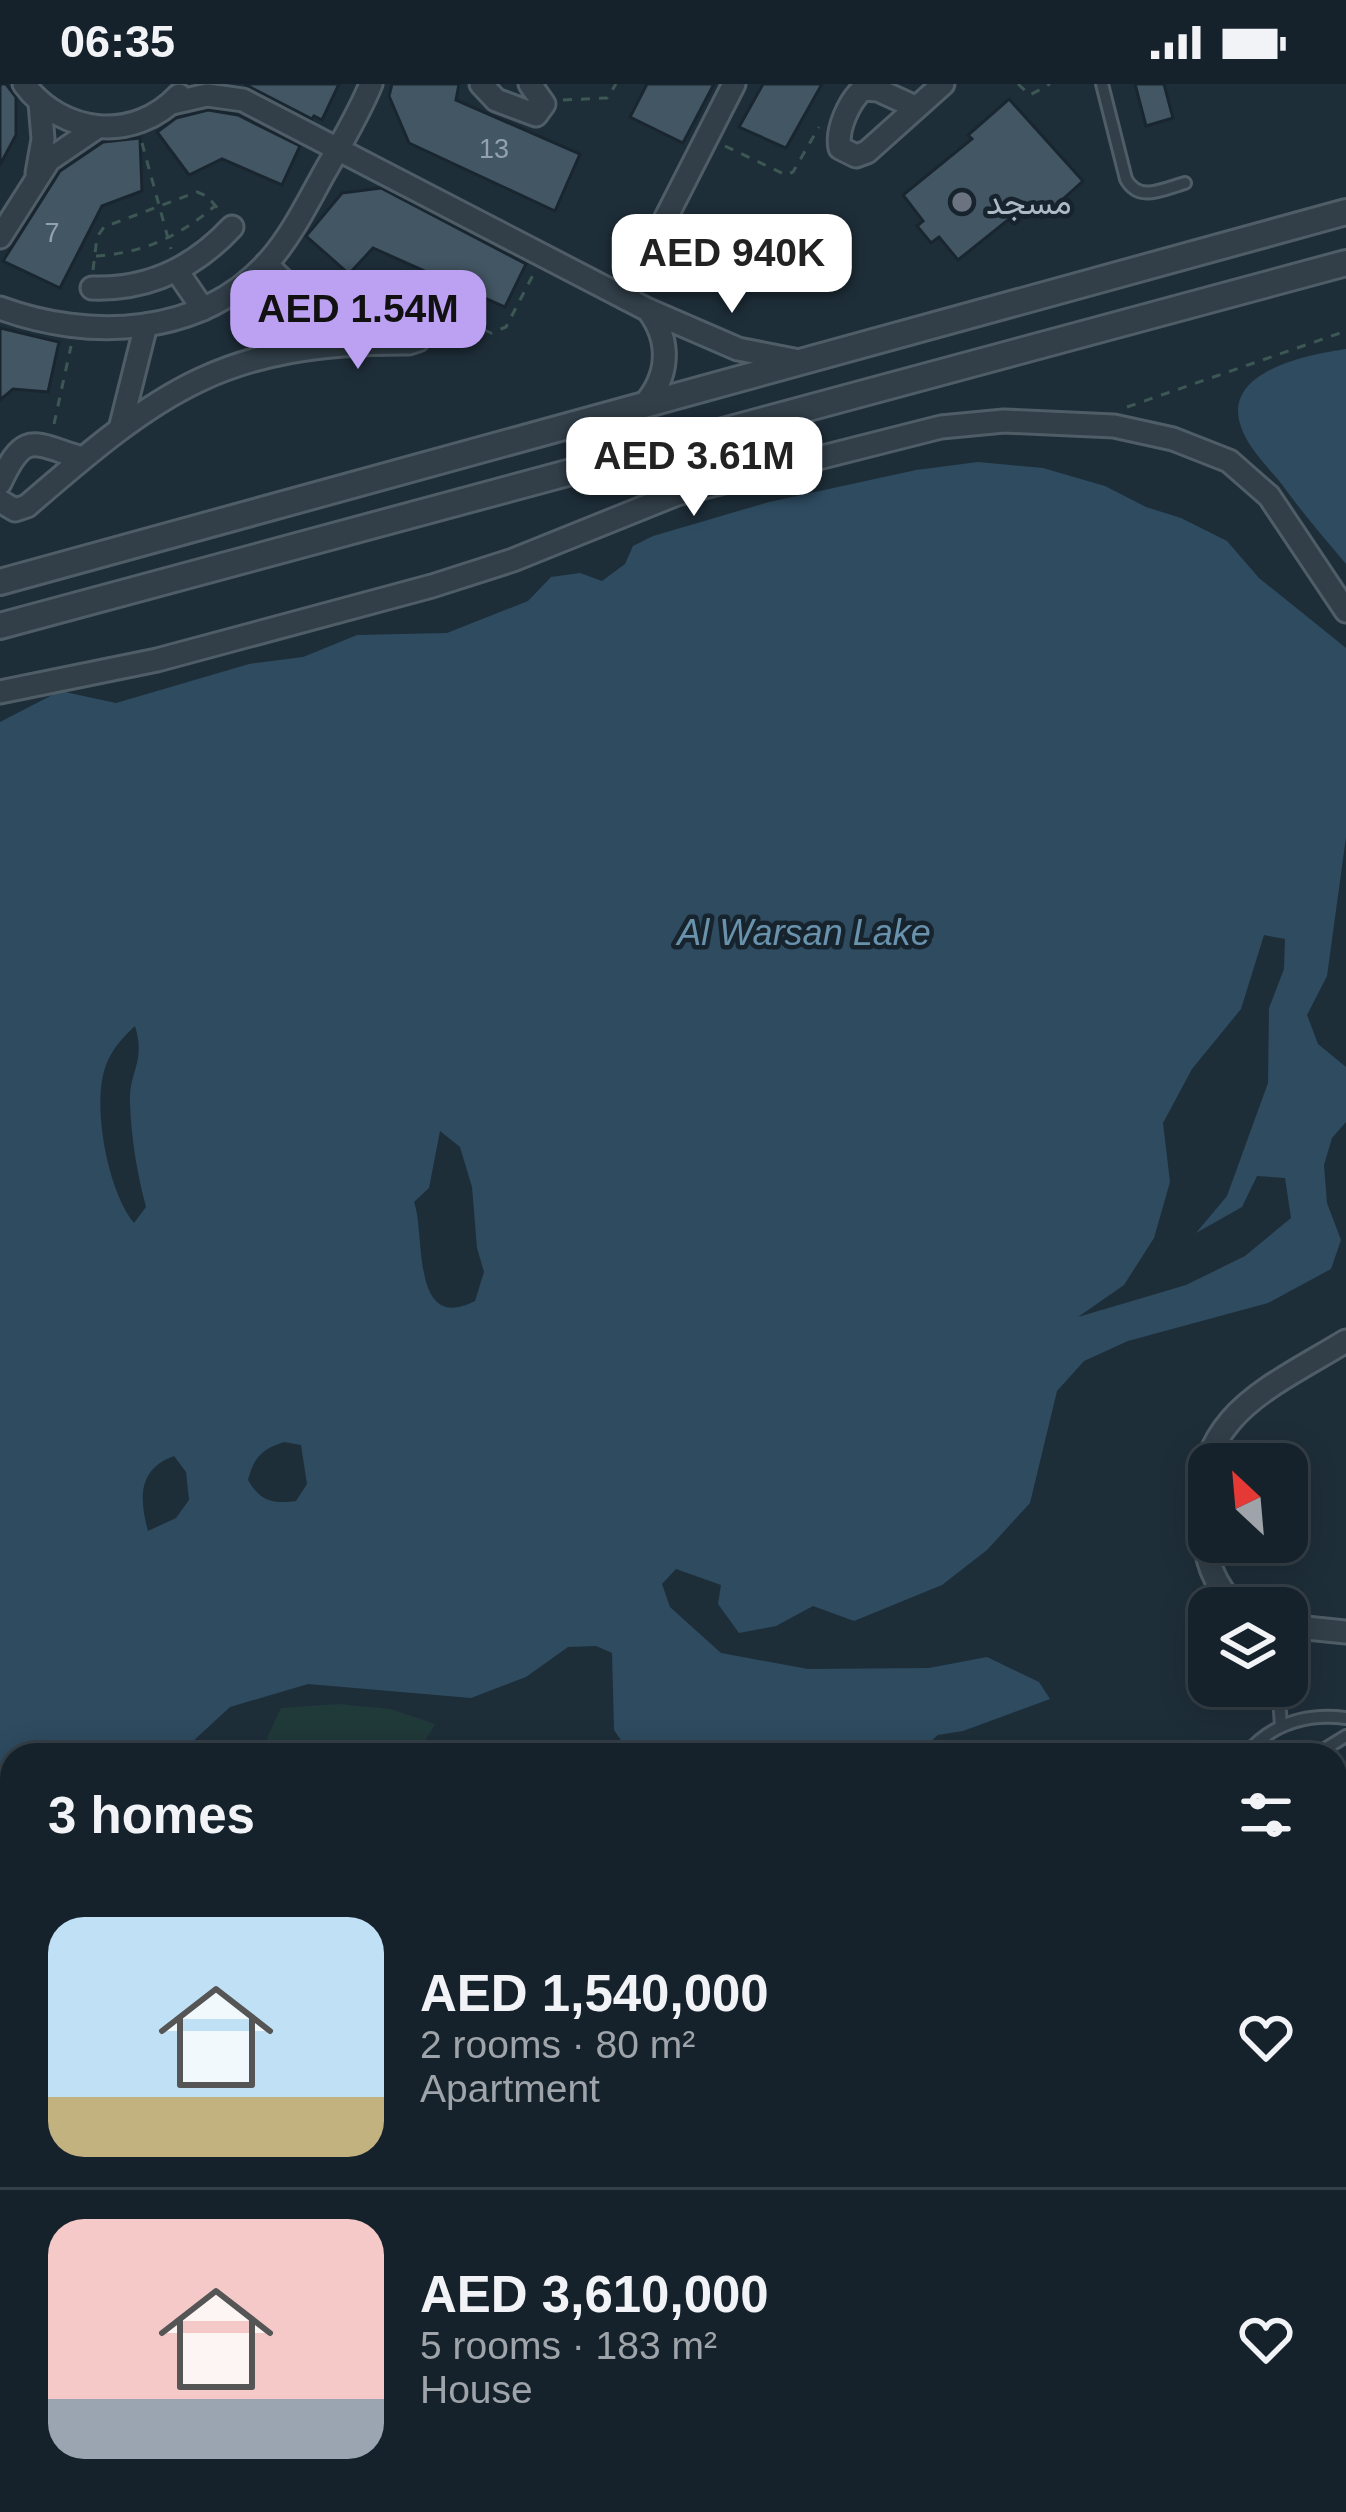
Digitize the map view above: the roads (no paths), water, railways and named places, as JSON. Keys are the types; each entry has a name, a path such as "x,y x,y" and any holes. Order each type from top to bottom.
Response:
{"street":[{"path":"24,84 40,103 66,120 96,128 136,124 172,103 236,92 648,310 738,349 806,362"},
{"path":"172,103 188,84"},
{"path":"0,308 26,318 75,326 146,325 202,308 236,289 266,264 298,220 371,84"},
{"path":"481,84 490,97 531,115 540,113 536,92"},
{"path":"625,298 734,84"},
{"path":"915,107 878,89 863,89 838,135 845,152 862,154 944,84"},
{"path":"37,175 43,139 40,103"},
{"path":"0,237 37,175 63,147 96,128"},
{"path":"0,582 1346,212"},
{"path":"92,288 125,287 177,271 232,227"},
{"path":"0,626 1346,263"},
{"path":"266,264 339,335"},
{"path":"177,271 202,308"},
{"path":"0,501 15,510 27,506 122,425 224,368 339,335 409,344 421,336 422,326 380,303 364,306 339,335"},
{"path":"643,406 659,385 665,359 662,333 648,310"},
{"path":"122,425 146,325"},
{"path":"0,692 157,660 432,586 513,560 676,494 941,427 1004,421 1114,426 1173,440 1229,461 1269,496 1346,611"},
{"path":"0,483 17,449 29,445 82,458"},
{"path":"1221,1587 1205,1552 1200,1481 1210,1449 1239,1408 1346,1341"},
{"path":"1308,1628 1346,1632"}],"lane":[{"path":"1102,84 1132,190 1145,194 1185,183"},
{"path":"1280,1707 1281,1725"},
{"path":"1259,1743 1281,1725 1313,1716 1346,1718"}],"water":[{"path":"1346,349 1346,564 1252,448 1239,420 1239,403 1246,388 1276,367"},
{"name":"Al Warsan Lake","path":"978,462 1043,468 1105,486 1227,541 1259,578 1346,648 1346,837 1327,976 1307,1015 1318,1044 1346,1067 1346,1122 1332,1138 1324,1165 1327,1203 1341,1240 1331,1269 1268,1303 1128,1341 1084,1361 1057,1391 1030,1503 987,1550 942,1585 854,1621 813,1606 776,1626 739,1633 718,1604 721,1585 676,1569 662,1584 670,1607 721,1653 808,1669 929,1668 987,1657 1039,1682 1050,1699 963,1731 938,1735 929,1743 623,1743 614,1730 612,1653 596,1646 568,1647 526,1677 471,1698 308,1684 230,1707 191,1743 0,1743 0,722 60,691 116,703 249,664 303,657 357,635 447,633 528,601 551,577 580,573 602,581 625,564 633,546 653,536 769,502 916,470","holes":["1264,935 1285,939 1284,969 1269,1008 1268,1083 1227,1196 1196,1233 1242,1207 1257,1176 1285,1178 1291,1218 1245,1256 1186,1285 1078,1317 1124,1285 1154,1238 1170,1182 1163,1123 1192,1069 1241,1009","135,1026 139,1049 130,1091 132,1128 146,1207 134,1223 110,1170 100,1102 106,1065","440,1131 460,1147 472,1187 484,1272 475,1301 454,1308 440,1304 430,1293 414,1202 429,1188","284,1442 301,1445 307,1484 296,1501 268,1500 248,1480 260,1455","174,1456 186,1472 189,1500 176,1518 148,1531 144,1486 162,1462"]}],"place":[{"name":"مسجد","path":"962,202"}]}
